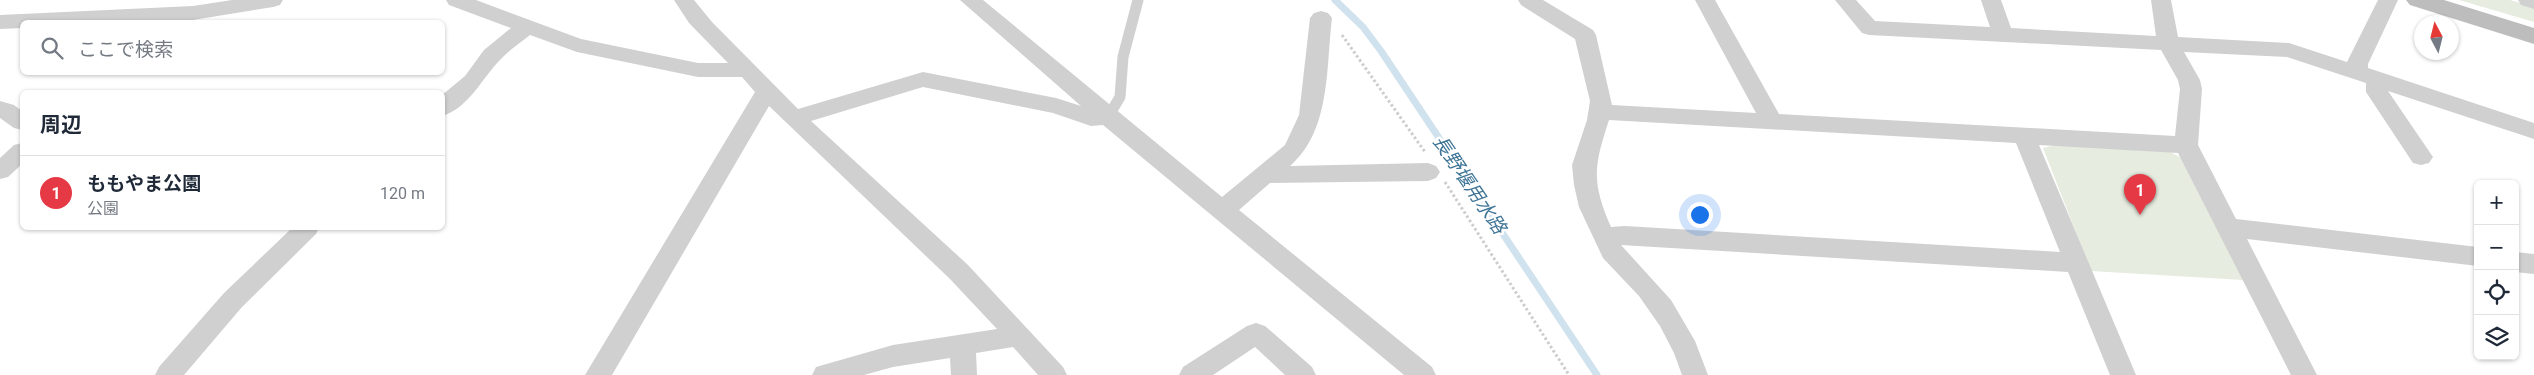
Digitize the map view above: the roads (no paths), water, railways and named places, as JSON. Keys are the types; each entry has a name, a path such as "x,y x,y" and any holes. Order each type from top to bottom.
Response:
{"street":[{"path":"43,20 193,13 274,0"},
{"path":"456,0 577,45 689,68 749,70"},
{"path":"684,0 692,14 726,45 767,91 959,273 1054,375"},
{"path":"970,0 1108,117 1423,375"},
{"path":"1528,0 1585,34 1601,112 1587,146 1584,176 1596,217 1604,237 1618,259 1654,296 1690,357 1695,375"},
{"path":"1705,0 1773,123"},
{"path":"1845,0 1869,28 2168,42 2289,50 2534,131"},
{"path":"1991,0 2003,35"},
{"path":"2161,0 2168,42 2189,80 2191,89 2186,145 2231,228 2304,375"},
{"path":"2388,0 2357,64 2421,157"},
{"path":"2418,0 2534,36"},
{"path":"2528,0 2534,2"},
{"path":"1222,211 1294,150 1310,115 1321,18"},
{"path":"0,22 20,21"},
{"path":"445,105 473,81 492,55 527,26"},
{"path":"795,118 922,79 1056,106 1091,118 1108,117"},
{"path":"598,375 767,91"},
{"path":"0,110 6,111 20,121"},
{"path":"1601,112 2186,145"},
{"path":"2024,136 2123,375"},
{"path":"0,171 20,153"},
{"path":"1264,175 1428,172"},
{"path":"2231,228 2474,257"},
{"path":"168,375 233,300 305,230"},
{"path":"1604,237 1635,236 2076,263"},
{"path":"2519,262 2534,264"},
{"path":"1192,375 1256,333 1303,375"},
{"path":"825,375 893,356 1018,336"},
{"path":"962,345 964,375"}],"lane":[{"path":"1108,117 1120,97 1124,57 1138,0"}],"waterway":[{"name":"長野堰用水路","path":"1335,0 1363,27 1381,51 1597,375"}],"place":[{"name":"ももやま公園","path":"2140,215"}]}
